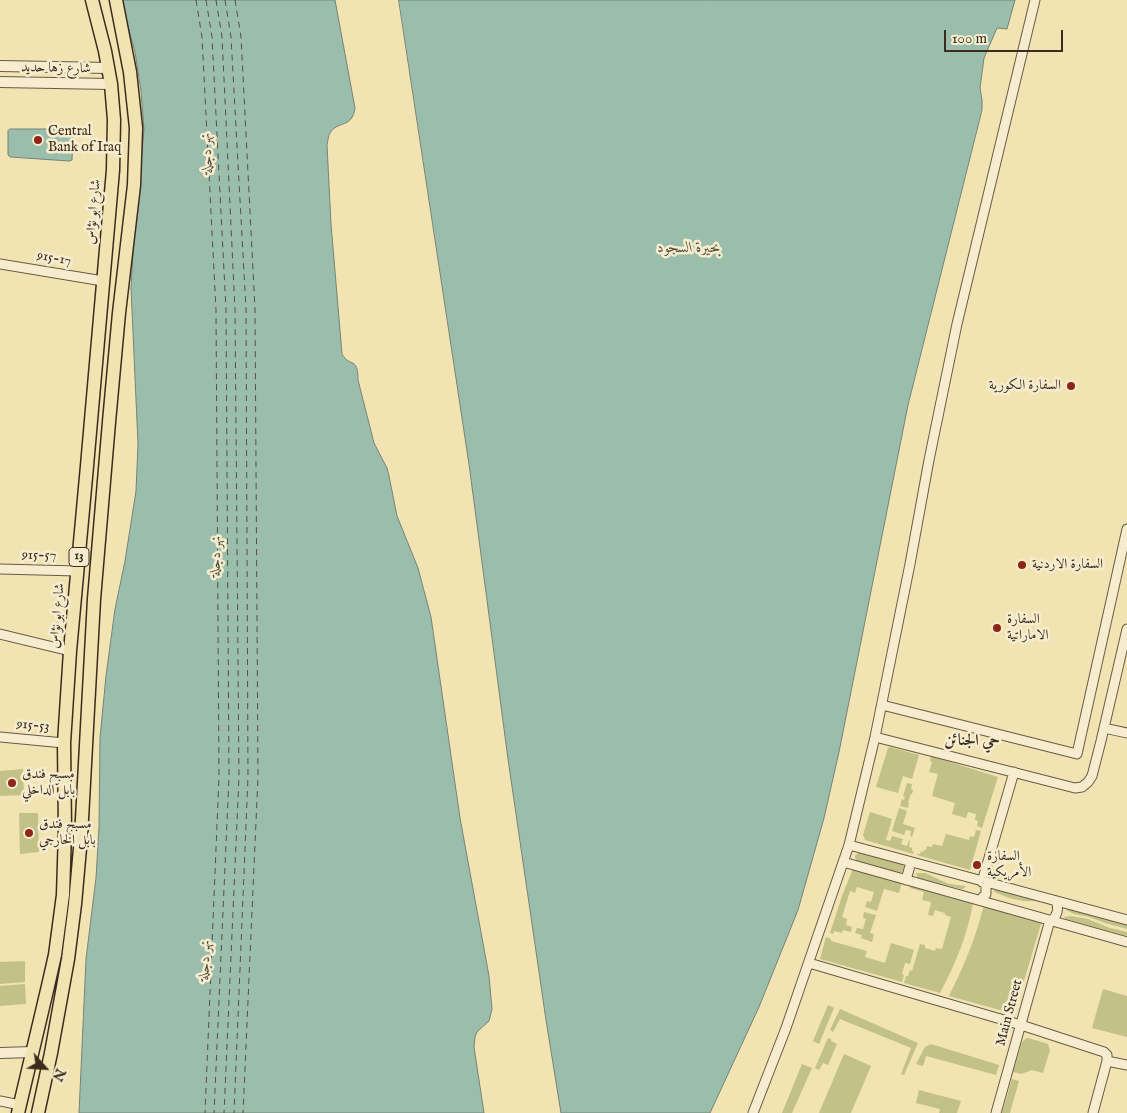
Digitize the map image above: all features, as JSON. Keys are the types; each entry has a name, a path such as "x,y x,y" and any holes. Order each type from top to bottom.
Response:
{"main road":[{"name":"شارع ابو نؤاس","path":"19,1109 54,955 63,895 65,831 64,743 70,651 113,170 114,120 111,84 92,0"},
{"name":"13","path":"38,1113 65,978 75,904 82,827 94,599 119,313 134,185 136,128 130,72 116,0"}],"street":[{"path":"753,1113 786,1028 849,845 882,704 957,324 1035,0"},
{"name":"شارع زها حديد","path":"0,66 108,68"},
{"name":"شارع زها حديد","path":"0,82 111,84"},
{"name":"915-17","path":"0,264 103,281"},
{"path":"882,704 1077,754 1127,529"},
{"name":"915-57","path":"0,569 77,571"},
{"path":"875,737 1074,788 1082,787 1092,776 1127,629"},
{"path":"0,634 70,651"},
{"path":"1104,728 1127,734"},
{"name":"915-53","path":"0,737 64,743"},
{"path":"981,881 1014,772"},
{"path":"849,845 1127,920"},
{"path":"843,862 1127,942"},
{"path":"906,880 911,862"},
{"path":"977,899 971,892 971,888 975,882 981,881"},
{"path":"977,899 986,894 986,886 981,881"},
{"path":"1049,920 1043,912 1043,908 1054,901"},
{"path":"1049,920 1057,914 1058,910 1054,901"},
{"name":"Main Street","path":"996,1113 1049,920"},
{"path":"808,963 1021,1025 1104,1052 1107,1055 1107,1061 1093,1113"},
{"path":"0,1053 33,1052"},
{"path":"1107,1061 1127,1065"},
{"path":"0,1101 19,1109"}],"green space":[{"path":"888,748 919,755 912,779 903,776 898,793 876,787"},
{"path":"931,756 998,777 982,828 977,826 976,814 968,812 966,818 952,814 955,803 932,796 938,774 929,772 932,762 930,761"},
{"name":"مسبح فندق بابل الداخلي","path":"23,769 24,795 0,796 0,771"},
{"path":"907,783 912,784 911,789 913,790 908,802 908,808 900,806 902,799 904,800 905,797 903,796"},
{"path":"899,808 907,811 903,824 915,828 912,837 910,836 911,831 906,830 904,835 892,831"},
{"path":"870,812 892,819 886,840 890,841 892,836 903,839 901,844 907,846 909,840 909,847 912,848 913,854 865,840 863,835"},
{"name":"مسبح فندق بابل الخارجي","path":"19,813 38,813 39,852 20,854"},
{"path":"976,830 981,831 970,870 917,855 921,851 926,850 927,846 932,847 933,844 942,846 946,834 969,840 970,836 974,837"},
{"path":"859,852 901,863 904,867 902,872 897,873 858,862 855,856"},
{"path":"853,869 902,882 899,893 884,889 877,911 865,907 867,901 871,902 874,892 857,887 855,893 850,891 842,917 847,919 846,925 852,927 851,932 843,930 842,933 834,931 833,934 830,933 842,896"},
{"path":"916,873 925,873 949,884 966,886 961,889 918,878"},
{"path":"911,885 973,903 968,927 960,949 940,993 904,983 910,970 912,971 920,944 925,945 925,948 935,951 936,948 942,949 951,917 935,910 933,916 928,915 931,902 922,900 924,892 910,888"},
{"path":"998,889 1037,900 1027,901 1008,898 993,891"},
{"path":"984,905 1039,920 1041,924 1014,1014 949,996 969,951"},
{"path":"1069,909 1127,925 1127,929 1066,910"},
{"path":"864,912 876,915 870,933 874,934 872,942 861,938 862,935 855,933 857,928 863,929 866,919 863,918"},
{"path":"1071,916 1088,919 1110,928 1127,932 1127,936 1064,917"},
{"path":"826,937 831,939 831,941 867,951 865,957 885,963 891,943 914,950 910,964 905,963 902,982 820,959"},
{"path":"25,961 25,982 0,984 0,962"},
{"path":"25,984 26,1004 0,1006 0,986"},
{"path":"1103,989 1127,996 1127,1037 1092,1028"},
{"path":"828,1005 834,1008 819,1044 813,1041"},
{"path":"840,1009 918,1043 904,1075 901,1074 911,1048 840,1019 833,1032 830,1030"},
{"path":"828,1038 837,1044 828,1065 823,1063 819,1070 815,1068"},
{"path":"1028,1038 1048,1044 1050,1050 1043,1073 1032,1070 1021,1074 1013,1072 1022,1042"},
{"path":"931,1044 999,1065 996,1075 926,1056 923,1066 916,1064 925,1047"},
{"path":"844,1054 871,1066 851,1113 819,1113"},
{"path":"802,1064 812,1068 792,1113 782,1113"},
{"path":"1012,1079 1019,1081 1010,1113 1002,1113"},
{"path":"919,1090 961,1101 957,1113 939,1113 940,1109 916,1103"}],"water":[{"name":"نهر دجلة","path":"121,0 335,0 355,108 348,122 333,129 328,137 327,145 331,224 342,354 357,368 358,380 374,443 387,468 397,516 418,568 431,617 460,818 489,976 492,1009 489,1021 477,1032 474,1047 484,1113 79,1113 86,959 96,878 99,827 100,738 115,609 136,491 138,444 131,288 144,130 135,52"},
{"name":"بحيرة السجود","path":"399,0 1015,0 1007,29 997,28 984,58 980,88 982,110 908,405 839,752 824,818 798,910 759,1007 710,1113 561,1113 508,759 469,464"},
{"path":"10,129 71,129 73,131 72,160 10,157 8,155 8,131"}],"ferry route":[{"path":"196,0 202,37 216,310 219,777 205,1113"},
{"path":"206,0 212,37 226,310 229,777 214,1113"},
{"path":"216,0 222,37 235,310 239,777 224,1113"},
{"path":"225,0 231,37 246,309 248,777 234,1113"},
{"path":"235,0 241,37 255,309 258,777 243,1113"}],"place":[{"name":"Central Bank of Iraq","path":"38,140"},
{"name":"السفارة الكورية","path":"1071,386"},
{"name":"السفارة الاردنية","path":"1022,565"},
{"name":"السفارة الاماراتية","path":"997,628"},
{"name":"مسبح فندق بابل الداخلي","path":"12,783"},
{"name":"مسبح فندق بابل الخارجي","path":"29,833"},
{"name":"السفارة الأمريكية","path":"977,865"}],"district":[{"name":"حي الجنائن","path":"972,742"}]}
